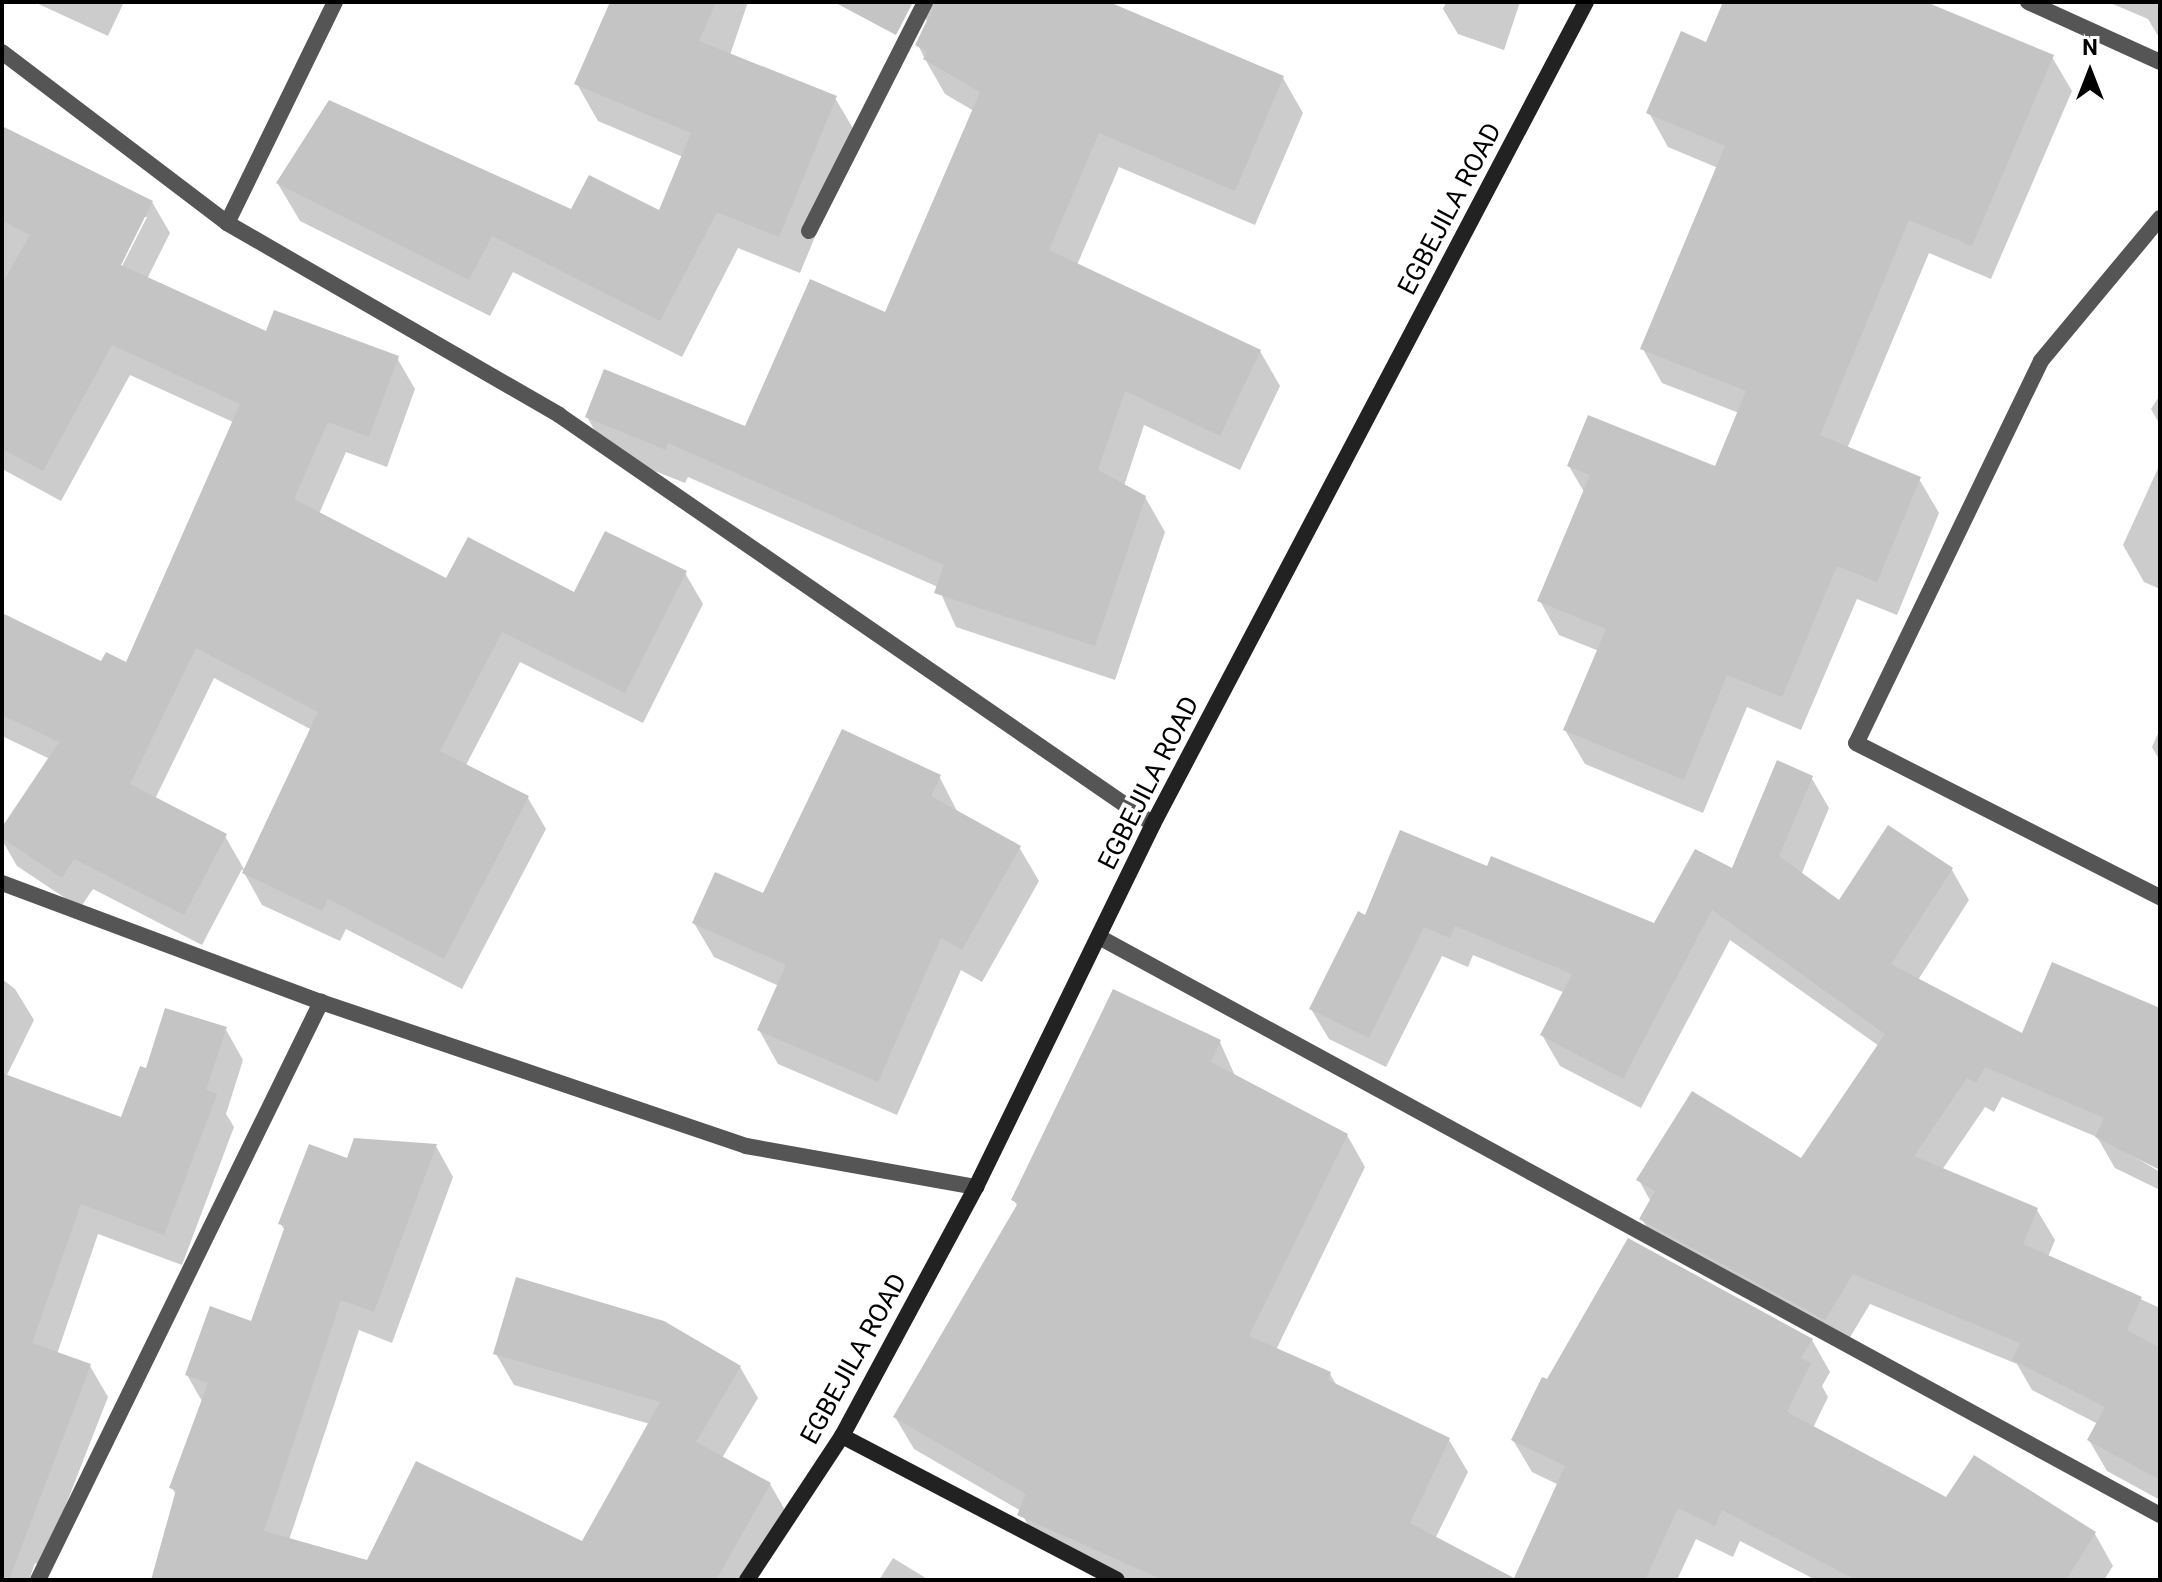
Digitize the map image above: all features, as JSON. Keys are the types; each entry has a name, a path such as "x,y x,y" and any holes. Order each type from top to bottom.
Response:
{"street":[{"path":"227,223 335,2"},
{"path":"809,231 925,2"},
{"name":"EGBEJILA ROAD","path":"747,1580 842,1436 976,1187 1153,824 1586,2"},
{"path":"2028,2 2160,62"},
{"path":"2,52 227,223 559,415 1153,824"},
{"path":"2160,218 2041,361 1856,743 2160,897"},
{"path":"2,883 321,1002 746,1146 976,1187"},
{"path":"1099,937 2160,1515"},
{"path":"38,1580 321,1002"},
{"path":"842,1436 1117,1580"}],"building":[{"path":"610,2 716,2 699,41 837,96 779,237 717,212 660,321 492,236 469,280 276,183 329,100 571,209 589,175 659,210 691,133 574,84"},
{"path":"834,2 913,2 896,35"},
{"path":"936,2 1109,2 1284,76 1235,191 1099,133 1049,250 1261,350 1220,436 1125,391 1098,470 1146,496 1095,646 934,593 944,565 668,443 666,450 585,417 604,369 745,426 810,279 885,312 980,92 923,59 927,52 915,45"},
{"path":"1723,2 1926,2 2054,55 1972,246 1909,220 1820,435 1921,477 1877,582 1837,566 1782,697 1727,675 1684,780 1563,730 1606,629 1537,601 1590,475 1567,466 1588,415 1715,466 1746,391 1640,349 1725,146 1646,113 1681,31 1706,42"},
{"path":"2,126 153,201 121,265 266,331 274,310 399,356 369,437 328,422 294,499 446,578 468,537 574,592 605,531 687,571 625,693 502,632 440,751 529,796 444,959 328,899 322,911 242,873 318,712 196,648 130,784 227,834 184,915 74,859 62,878 2,838 2,827 59,742 2,715 2,613 101,661 106,652 126,662 240,404 112,345 43,471 2,449 2,284 30,235 2,221"},
{"path":"842,729 941,775 931,796 1021,846 962,950 941,938 878,1082 757,1030 786,965 692,923 715,872 763,893"},
{"path":"1777,760 1813,776 1779,856 1839,900 1888,825 1953,868 1891,964 2022,1033 2052,962 2160,1008 2160,1170 2095,1137 2104,1118 1985,1067 1976,1083 1967,1078 1914,1156 2038,1208 2023,1244 2142,1297 2127,1330 2160,1348 2160,1480 2087,1440 2105,1407 2012,1360 2020,1343 1853,1274 1825,1320 1639,1219 1655,1191 1636,1180 1692,1091 1801,1158 1885,1034 1712,910 1623,1079 1540,1035 1572,974 1455,926 1450,938 1424,927 1369,1038 1309,1009 1358,911 1365,915 1400,830 1487,866 1491,856 1654,923 1695,849 1732,868"},
{"path":"1113,989 1221,1040 1211,1062 1348,1134 1249,1336 1331,1372 1328,1380 1450,1438 1410,1523 1514,1578 1565,1466 1511,1440 1542,1377 1547,1379 1628,1238 1813,1339 1801,1358 1811,1363 1787,1412 1946,1497 1974,1455 2096,1532 2066,1580 1856,1580 1722,1510 1715,1526 1678,1508 1645,1580 1163,1580 1017,1515 1026,1494 893,1417 1018,1203 1011,1200"},
{"path":"165,1008 227,1027 206,1090 217,1094 164,1235 81,1204 32,1343 91,1364 9,1580 2,1580 2,1073 121,1117 140,1066 146,1068"},
{"path":"354,1138 437,1144 374,1312 341,1300 264,1531 367,1560 416,1461 582,1541 660,1402 493,1354 516,1277 664,1321 741,1366 696,1442 771,1483 716,1580 151,1580 176,1490 169,1488 208,1383 185,1375 210,1306 251,1321 285,1226 278,1224 309,1144 347,1158"}]}
